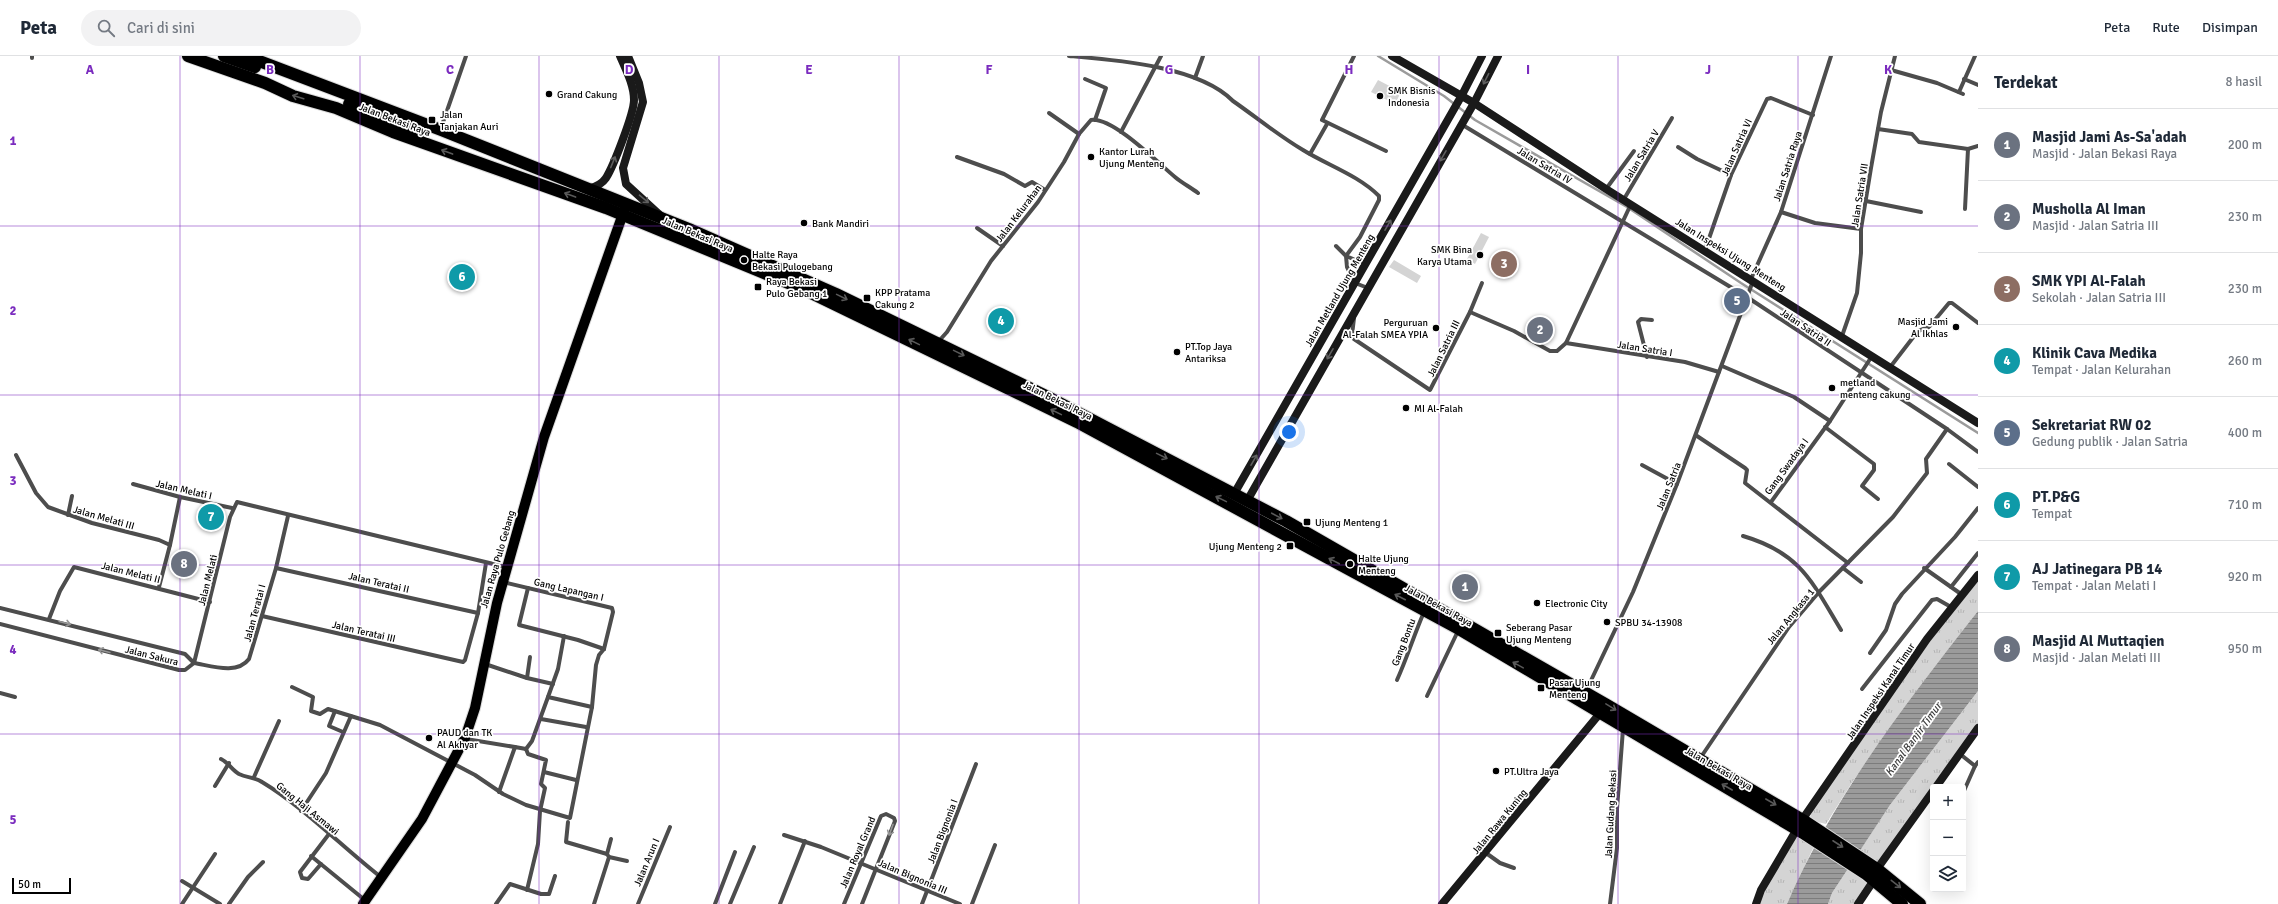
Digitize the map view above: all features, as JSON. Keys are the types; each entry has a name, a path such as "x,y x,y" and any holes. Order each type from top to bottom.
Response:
{"highway":[{"name":"Jalan Bekasi Raya","path":"188,56 265,83 293,96 336,108 393,132 624,209 938,343 1050,398 1281,531 1292,540 1459,629 1623,725 1802,826"},
{"path":"224,56 393,121 473,149 516,160"},
{"name":"Jalan Bekasi Raya","path":"246,56 441,130 588,189 624,209 664,219 805,285 1077,422 1234,494 1433,604 1699,759 1872,872"},
{"path":"1872,872 1902,904"},
{"path":"1872,872 1920,904"}],"main road":[{"name":"Jalan Raya Pulo Gebang","path":"366,903 422,819 453,764 465,738 474,708 506,567 557,396 624,209"}],"street":[{"path":"441,130 466,56"},
{"path":"588,189 596,187 606,177 631,115 638,102 620,56"},
{"path":"628,56 639,83 638,102 623,168 624,177 626,184 664,219"},
{"path":"1069,56 1156,67 1195,78 1224,92 1233,101 1310,154 1354,178 1379,197 1368,224 1346,256 1347,267 1355,283 1368,288"},
{"path":"1121,132 1161,56"},
{"path":"1195,78 1203,56"},
{"path":"1354,56 1322,120 1327,124 1386,151"},
{"name":"Jalan Inspeksi Ujung Menteng","path":"1392,56 1461,96 1628,204 1705,250 1842,336 1872,357 1891,366 1978,422"},
{"name":"Jalan Metland Ujung Menteng","path":"1234,494 1451,114 1482,56"},
{"path":"1247,501 1473,104 1498,56"},
{"name":"Jalan Satria Raya","path":"1752,280 1781,212 1831,56"},
{"name":"Jalan Satria VII","path":"1842,336 1856,292 1861,253 1860,230 1878,129 1895,56"},
{"path":"1892,70 1961,93 1964,79 1975,56"},
{"path":"1085,79 1106,88 1095,120 1121,132 1176,178 1198,193"},
{"path":"1964,79 1978,84"},
{"name":"Jalan Satria VI","path":"1705,250 1731,175 1768,98 1813,115"},
{"path":"1049,113 1079,134"},
{"name":"Jalan Satria V","path":"1628,204 1672,118"},
{"name":"Jalan Kelurahan","path":"938,343 948,332 991,261 1030,213 1064,162 1079,134 1088,122 1095,120"},
{"name":"Jalan Satria IV","path":"1461,123 1622,220"},
{"path":"1310,154 1327,124"},
{"path":"1878,129 1912,134 1919,142 1968,149 1978,146"},
{"path":"1678,147 1697,159 1731,175"},
{"path":"1965,209 1968,149"},
{"path":"1606,189 1634,151"},
{"path":"957,157 1004,174 1025,186 1032,182 1045,190"},
{"path":"1866,201 1920,212"},
{"path":"1566,343 1628,204"},
{"path":"1781,212 1815,222 1860,230"},
{"name":"Jalan Satria II","path":"1622,220 1747,296 1947,429 1978,452"},
{"path":"977,228 1003,246"},
{"path":"1336,246 1346,256 1366,264"},
{"name":"Jalan Satria","path":"1585,693 1633,592 1678,484 1697,436 1752,280"},
{"path":"1470,312 1482,283"},
{"path":"1891,366 1918,331 1929,327 1949,303 1952,303 1978,322"},
{"name":"Jalan Satria III","path":"1354,312 1352,335 1354,339 1430,390 1470,312 1514,331 1550,351 1557,351 1566,343"},
{"path":"1647,357 1638,322 1641,319 1652,320"},
{"name":"Jalan Satria I","path":"1566,343 1701,365 1719,372"},
{"name":"Gang Swadaya I","path":"1697,436 1745,468 1747,470 1745,482 1771,502 1830,420 1872,357"},
{"path":"1722,366 1794,397 1830,420"},
{"path":"1825,427 1874,464 1874,470 1862,485 1864,489 1878,499"},
{"name":"Jalan Angkasa 1","path":"1699,759 1774,647 1819,592 1848,564 1910,496 1927,473 1926,459 1947,429"},
{"name":"Jalan Melati III","path":"16,455 41,501 48,507 68,515 170,545"},
{"path":"1949,464 1978,487"},
{"path":"1642,465 1678,484"},
{"name":"Jalan Melati I","path":"133,484 180,497 232,508"},
{"path":"68,515 72,496"},
{"path":"159,587 180,497"},
{"name":"Jalan Melati","path":"194,663 232,508 237,502 288,516"},
{"path":"1771,502 1848,564"},
{"path":"1870,653 1886,630 1895,604 1924,568 1955,537 1978,508"},
{"path":"288,516 339,526 506,567"},
{"name":"Jalan Teratai I","path":"194,663 233,669 245,664 249,659 276,568 288,516"},
{"path":"1743,536 1772,547 1797,562 1819,592 1841,630"},
{"path":"1951,587 1978,553"},
{"path":"478,613 486,563"},
{"name":"Jalan Melati II","path":"49,619 74,566 159,587 210,602"},
{"name":"Jalan Teratai II","path":"276,568 478,613"},
{"path":"1843,568 1861,582"},
{"path":"1924,568 1961,594"},
{"name":"Jalan Inspeksi Kanal Timur","path":"1756,904 1761,890 1802,826 1951,607 1978,575"},
{"name":"Gang Lapangan I","path":"503,582 612,608 614,612 604,650"},
{"path":"292,687 313,697 311,711 320,714 327,709 380,725 475,775 499,792 540,811 570,818 586,727 592,707 596,665 599,655 604,650 564,636 519,625 528,588"},
{"path":"1862,689 1932,600 1937,599 1951,607"},
{"name":"Jalan Sakura","path":"0,608 185,654 194,663 185,670 179,670 0,624"},
{"name":"Gang Bontu","path":"1397,680 1412,646 1414,633 1425,610"},
{"name":"Jalan Teratai III","path":"262,616 463,662 465,660 478,613"},
{"path":"1427,696 1459,629"},
{"path":"526,749 532,741 553,684 564,636"},
{"path":"527,678 530,657"},
{"path":"483,663 527,678 553,684"},
{"path":"0,693 15,697"},
{"path":"548,697 592,707"},
{"path":"335,711 329,726 343,732"},
{"name":"Jalan Rawa Kuning","path":"1442,904 1601,712"},
{"path":"301,811 326,773 351,716"},
{"path":"541,719 586,727"},
{"path":"254,777 279,721"},
{"name":"Jalan Gudang Bekasi","path":"1610,904 1617,848 1617,808 1623,725"},
{"path":"1938,784 1978,728"},
{"path":"465,738 526,749"},
{"path":"499,792 515,747"},
{"path":"526,749 528,754 546,759 541,784 545,788 540,811 538,844 528,890"},
{"path":"1960,754 1976,764 1966,786"},
{"name":"Gang Haji Asmawi","path":"221,759 229,763 231,768 240,774 254,777 279,793 382,878"},
{"path":"215,786 229,763"},
{"name":"Jalan Bignonia I","path":"922,904 976,764"},
{"path":"544,772 576,780"},
{"path":"1858,904 1872,872 1930,795"},
{"name":"Jalan Royal Grand","path":"844,904 881,816 886,814 894,818 895,821 862,904"},
{"path":"568,822 566,842 627,861"},
{"name":"Jalan Arun I","path":"638,904 670,827"},
{"path":"321,864 308,879 302,878 300,872 329,834"},
{"name":"Jalan Bignonia III","path":"784,835 805,841 861,862 960,904"},
{"path":"594,904 611,839"},
{"path":"780,904 805,841"},
{"path":"972,904 996,845"},
{"path":"730,904 754,847"},
{"path":"715,904 735,852"},
{"path":"1486,852 1500,863 1514,868"},
{"path":"182,904 194,889 216,854"},
{"path":"311,856 366,903"},
{"path":"229,904 248,876 263,862"},
{"path":"496,904 510,884 528,890 549,894 555,876"},
{"path":"182,881 220,904"}],"green space":[{"path":"1378,80 1401,92 1395,104 1371,92"},
{"path":"1481,233 1489,237 1475,264 1467,259"},
{"path":"1496,254 1505,259 1498,271 1490,267"},
{"path":"1394,260 1421,276 1417,283 1389,267"},
{"path":"1978,575 1978,611 1853,781 1826,824 1809,820 1815,803 1872,721"},
{"path":"1978,691 1978,728 1938,784 1930,784 1930,795 1877,869 1856,856 1890,805"},
{"path":"1797,829 1816,842 1787,904 1756,904"},
{"path":"1851,864 1874,880 1858,904 1828,904 1832,893"}],"water":[{"name":"Kanal Banjir Timur","path":"1978,611 1978,691 1890,805 1832,893 1828,904 1787,904 1805,864 1826,826 1873,752 1924,681"}],"waterway":[{"path":"1378,56 1444,96 1475,120 1627,207 1741,283 1978,433"}],"place":[{"name":"Grand Cakung","path":"549,94"},
{"name":"SMK Bisnis Indonesia","path":"1380,96"},
{"name":"Jalan Tanjakan Auri","path":"432,120"},
{"name":"Kantor Lurah Ujung Menteng","path":"1091,157"},
{"name":"Bank Mandiri","path":"804,223"},
{"name":"SMK Bina Karya Utama","path":"1480,255"},
{"name":"Halte Raya Bekasi Pulogebang","path":"744,260"},
{"name":"SMK YPI Al-Falah","path":"1504,264"},
{"name":"PT.P&G","path":"462,277"},
{"name":"Raya Bekasi Pulo Gebang 1","path":"758,287"},
{"name":"KPP Pratama Cakung 2","path":"867,298"},
{"name":"Sekretariat RW 02","path":"1737,301"},
{"name":"Klinik Cava Medika","path":"1001,321"},
{"name":"Masjid Jami Al Ikhlas","path":"1956,327"},
{"name":"Perguruan Al-Falah SMEA YPIA","path":"1436,328"},
{"name":"Musholla Al Iman","path":"1540,330"},
{"name":"PT.Top Jaya Antariksa","path":"1177,352"},
{"name":"metland menteng cakung","path":"1832,388"},
{"name":"MI Al-Falah","path":"1406,408"},
{"name":"AJ Jatinegara PB 14","path":"211,517"},
{"name":"Ujung Menteng 1","path":"1307,522"},
{"name":"Ujung Menteng 2","path":"1290,546"},
{"name":"Masjid Al Muttaqien","path":"184,564"},
{"name":"Halte Ujung Menteng","path":"1350,564"},
{"name":"Masjid Jami As-Sa'adah","path":"1465,587"},
{"name":"Electronic City","path":"1537,603"},
{"name":"SPBU 34-13908","path":"1607,622"},
{"name":"Seberang Pasar Ujung Menteng","path":"1498,633"},
{"name":"Pasar Ujung Menteng","path":"1541,688"},
{"name":"PAUD dan TK Al Akhyar","path":"429,738"},
{"name":"PT.Ultra Jaya","path":"1496,771"}]}
